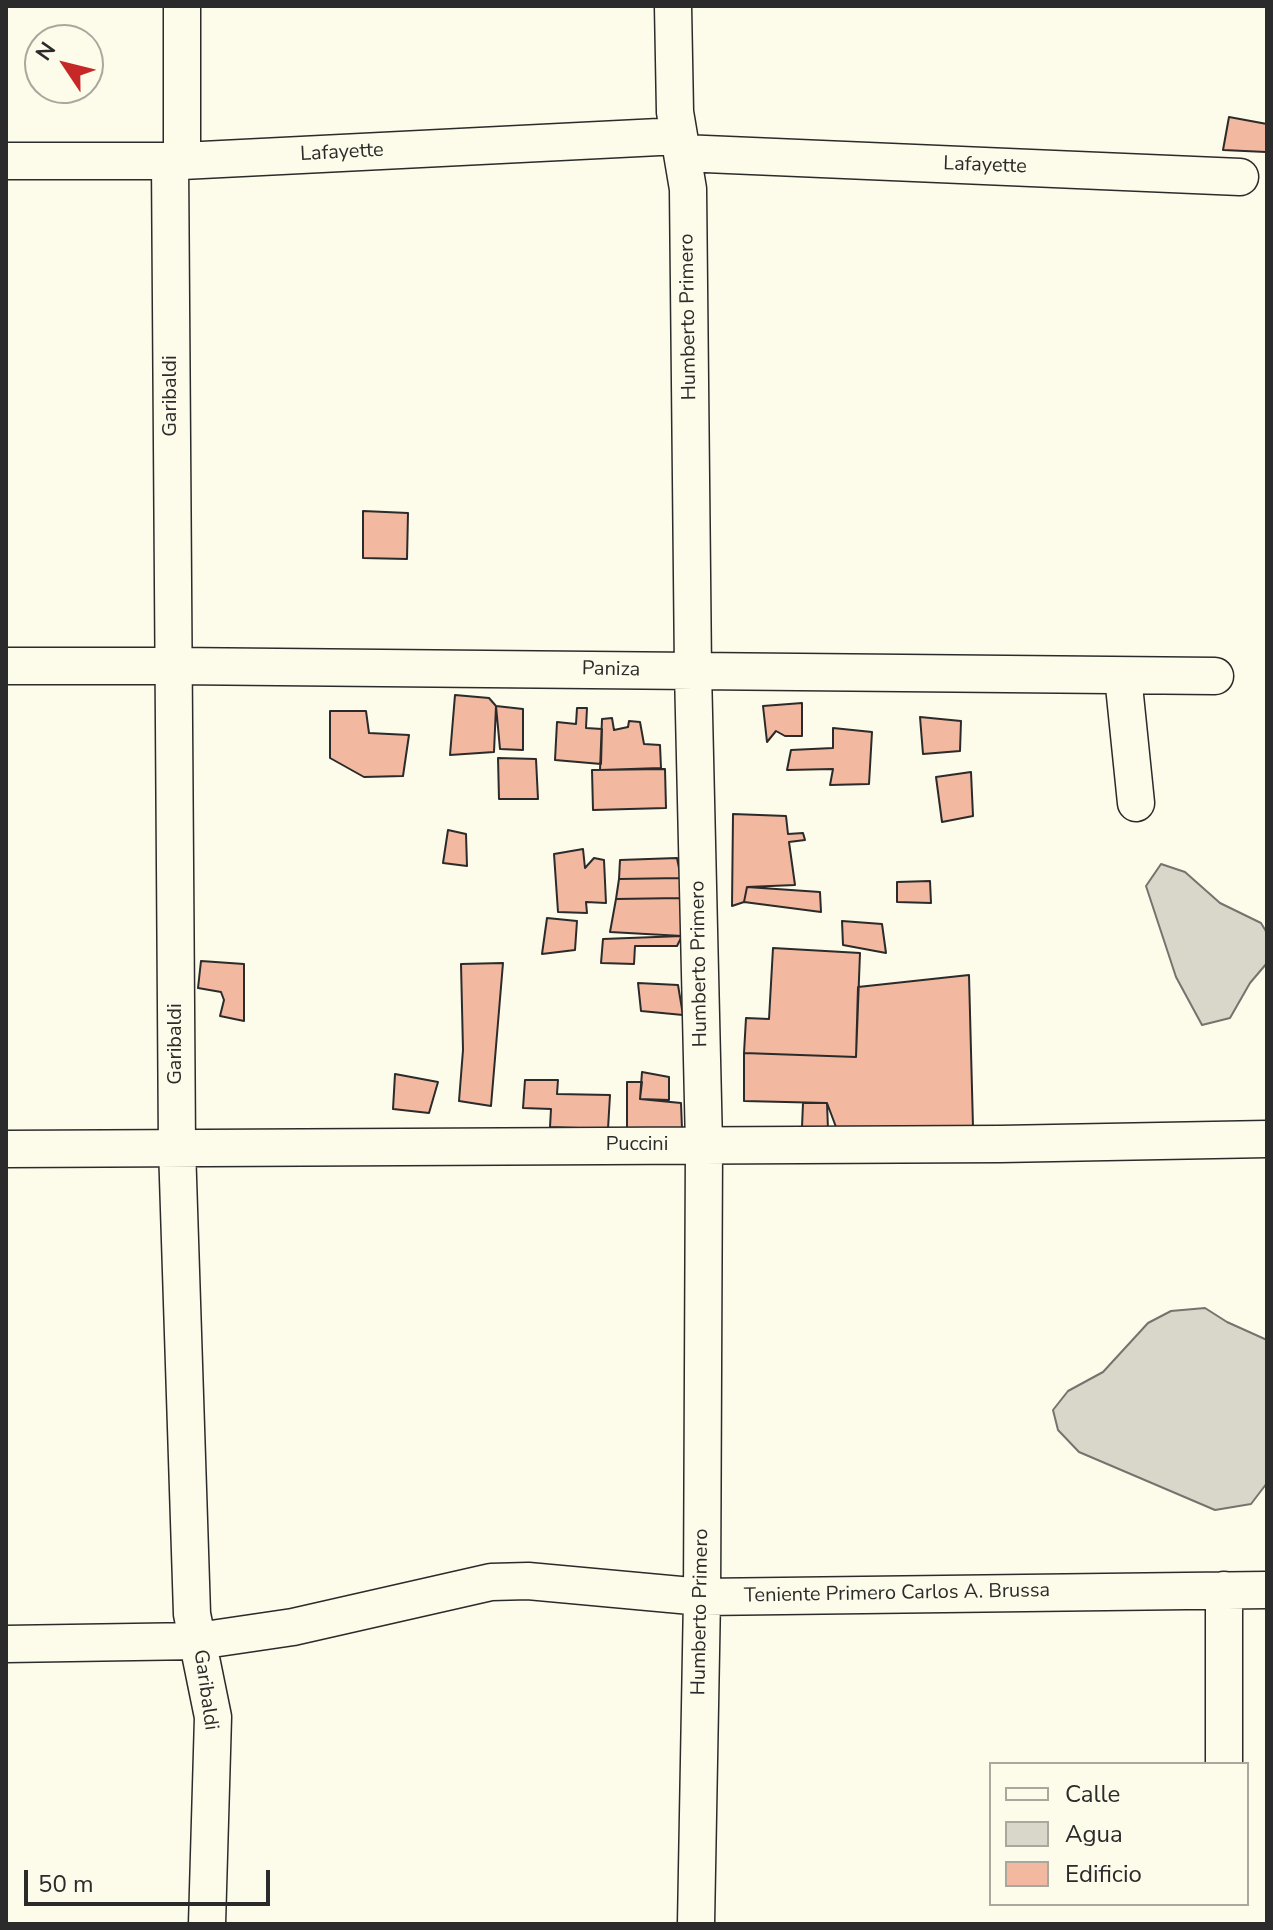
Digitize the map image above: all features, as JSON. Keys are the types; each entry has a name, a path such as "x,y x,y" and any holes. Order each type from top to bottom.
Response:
{"street":[{"name":"Garibaldi","path":"182,6 176,161 174,666 177,1147 192,1614 213,1717 207,1924"},
{"name":"Humberto Primero","path":"673,6 675,112 688,189 693,671 704,1145 702,1597 696,1924"},
{"name":"Lafayette","path":"6,161 176,161 680,144 1240,177"},
{"name":"Paniza","path":"6,666 1215,676"},
{"path":"1123,676 1136,803"},
{"name":"Puccini","path":"6,1149 1000,1144 1267,1139"},
{"name":"Teniente Primero Carlos A. Brussa","path":"6,1644 198,1641 293,1627 491,1582 528,1581 702,1597 1267,1590"},
{"path":"1224,1590 1224,1762"}],"water":[{"path":"1161,864 1185,872 1220,903 1261,923 1267,933 1267,963 1250,983 1230,1018 1202,1025 1176,977 1146,886"},
{"path":"1205,1308 1267,1340 1267,1483 1251,1504 1215,1510 1079,1452 1058,1430 1053,1410 1068,1391 1103,1372 1148,1323 1171,1311"}],"building":[{"path":"1229,117 1267,124 1266,152 1223,150"},
{"path":"363,511 408,513 407,559 363,558"},
{"path":"455,695 489,698 496,706 494,752 450,755"},
{"path":"802,703 802,736 785,736 776,731 767,742 763,706"},
{"path":"496,706 523,709 523,750 500,749"},
{"path":"577,708 587,708 586,728 602,729 601,764 555,760 557,722 576,724"},
{"path":"330,711 366,711 369,733 409,735 403,776 364,777 330,758"},
{"path":"920,717 961,721 960,751 923,754"},
{"path":"612,718 614,730 628,727 629,721 640,722 644,744 660,745 661,768 600,770 602,719"},
{"path":"833,728 872,732 869,784 830,785 833,769 787,770 791,750 833,748"},
{"path":"498,758 536,759 538,799 499,799"},
{"path":"665,769 666,808 593,810 592,770"},
{"path":"971,772 973,816 942,822 936,777"},
{"path":"733,814 786,816 788,834 803,833 805,840 789,842 795,885 747,887 744,902 732,906"},
{"path":"448,830 466,834 467,866 443,863"},
{"path":"583,849 585,868 594,858 604,860 606,903 586,902 587,913 558,912 554,854"},
{"path":"677,858 681,878 619,879 620,860"},
{"path":"681,878 681,898 616,899 619,879"},
{"path":"930,881 931,903 897,902 897,882"},
{"path":"747,887 820,892 821,912 744,902"},
{"path":"681,898 682,936 610,932 616,899"},
{"path":"547,918 577,921 575,950 542,954"},
{"path":"842,921 882,924 886,953 843,945"},
{"path":"682,936 677,946 635,946 634,964 601,963 603,939"},
{"path":"773,948 860,953 856,1057 744,1053 746,1018 769,1019"},
{"path":"201,961 244,964 244,1021 220,1016 224,1000 221,992 198,988"},
{"path":"503,963 491,1106 459,1101 463,1050 461,964"},
{"path":"969,975 973,1127 836,1127 827,1103 744,1101 744,1053 856,1057 858,987"},
{"path":"638,983 678,985 683,1015 641,1011"},
{"path":"642,1072 669,1077 669,1100 640,1099"},
{"path":"395,1074 438,1082 429,1113 393,1109"},
{"path":"525,1080 558,1080 557,1094 610,1095 608,1129 550,1127 551,1109 523,1108"},
{"path":"627,1082 642,1082 640,1099 681,1103 682,1129 627,1128"},
{"path":"803,1103 827,1103 828,1129 802,1127"}]}
